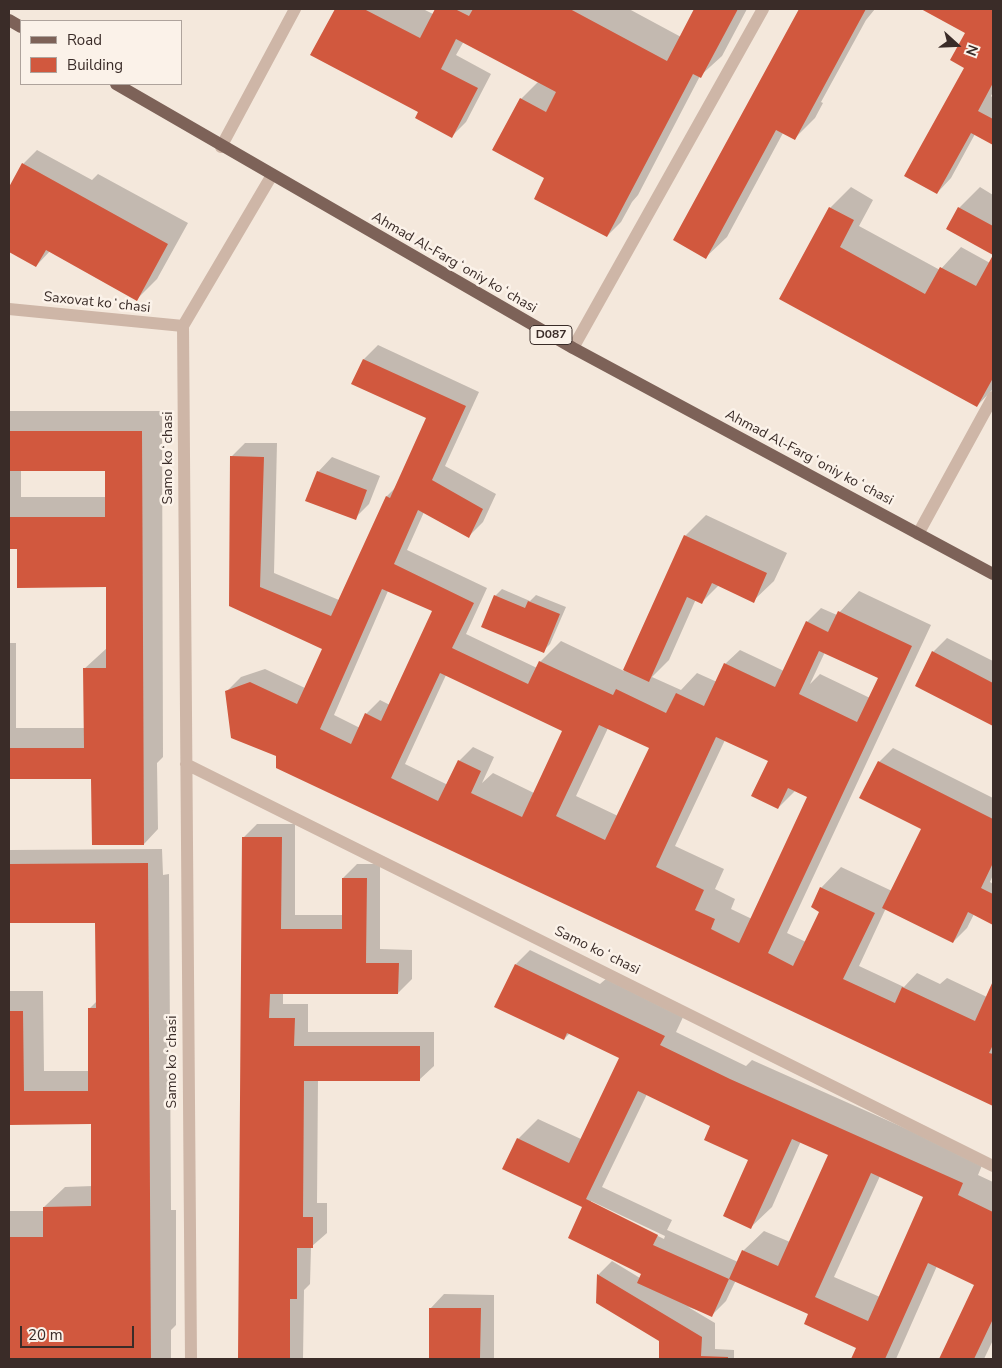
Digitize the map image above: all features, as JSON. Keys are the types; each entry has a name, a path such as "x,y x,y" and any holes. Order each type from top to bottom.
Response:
{"main road":[{"path":"9,20 20,27"},
{"name":"Ahmad Al-Fargʻoniy koʻchasi","path":"118,85 574,348 993,574"}],"street":[{"path":"221,146 295,9"},
{"path":"574,348 763,9"},
{"path":"183,326 272,175"},
{"name":"Saxovat koʻchasi","path":"9,309 183,326"},
{"name":"Samo koʻchasi","path":"183,326 191,1359"},
{"path":"918,534 993,397"},
{"name":"Samo koʻchasi","path":"186,764 993,1166"}],"building":[{"path":"335,9 364,9 420,38 435,9 455,9 469,16 473,9 570,9 667,61 694,9 738,9 701,78 693,74 607,237 534,199 544,178 492,150 520,98 546,112 556,92 456,39 441,69 478,88 452,138 415,118 418,112 310,55"},
{"path":"799,9 866,9 795,140 776,130 706,259 673,240"},
{"path":"921,9 993,9 993,83 978,111 993,119 993,145 971,133 937,194 904,176 964,68 950,60 965,33"},
{"path":"22,163 168,244 137,301 46,250 36,267 9,252 9,187"},
{"path":"829,207 854,220 840,247 925,294 940,267 976,286 993,255 993,378 977,407 779,299"},
{"path":"958,207 993,226 993,255 946,229"},
{"path":"363,359 466,406 432,480 483,509 469,538 418,510 394,564 474,603 452,648 528,684 539,661 613,695 616,689 666,713 676,693 704,706 724,663 775,687 806,621 828,632 838,611 912,646 768,953 793,966 819,912 811,907 820,887 875,913 843,979 895,1003 902,987 975,1021 993,981 993,1045 989,1053 993,1054 993,1106 276,768 276,756 231,738 225,691 250,682 297,704 322,649 229,606 230,456 264,457 260,587 331,616 386,496 390,498 426,418 351,384","holes":["382,589 432,611 381,721 365,713 351,744 320,729","819,651 878,678 857,722 799,694","440,673 562,731 522,817 471,793 481,771 458,760 438,801 391,778","599,725 649,748 605,840 556,816","716,737 768,761 751,796 778,809 788,788 807,797 739,943 711,929 715,919 695,910 704,890 656,867"]},
{"path":"9,431 142,431 144,845 92,845 91,779 9,779 9,748 84,748 83,668 106,668 106,587 17,588 17,549 9,549 9,517 105,517 105,471 9,471"},
{"path":"317,471 367,490 356,520 305,501"},
{"path":"684,535 767,573 754,603 712,583 702,604 687,597 649,682 623,670"},
{"path":"494,595 525,608 528,601 560,614 544,653 481,627"},
{"path":"932,651 993,683 993,726 915,686"},
{"path":"878,761 993,819 993,863 981,888 993,894 993,925 968,912 953,943 882,908 921,829 859,798"},
{"path":"242,837 282,837 281,929 342,929 342,878 367,878 366,963 399,963 398,994 270,994 269,1018 295,1018 294,1046 420,1046 420,1081 304,1081 303,1217 313,1217 313,1248 297,1248 297,1299 290,1299 290,1359 238,1359"},
{"path":"148,863 151,1359 9,1359 9,1237 43,1237 43,1207 91,1206 91,1124 9,1125 9,1011 23,1011 24,1091 88,1091 88,1008 96,1008 95,923 9,923 9,864"},
{"path":"515,964 665,1036 660,1045 730,1079 963,1183 958,1195 993,1212 993,1319 974,1359 939,1359 974,1285 928,1263 885,1359 851,1359 856,1348 804,1324 808,1314 729,1279 712,1317 637,1283 641,1274 568,1238 582,1207 502,1169 517,1138 569,1163 619,1058 567,1033 564,1040 494,1007","holes":["638,1091 710,1126 704,1140 748,1160 723,1216 751,1229 792,1139 828,1155 778,1266 742,1250 729,1279 653,1245 658,1235 586,1199","871,1173 923,1197 868,1321 815,1297"]},
{"path":"597,1274 702,1337 701,1356 728,1357 728,1359 659,1359 659,1341 596,1303"},
{"path":"429,1308 481,1308 480,1359 429,1359"}]}
